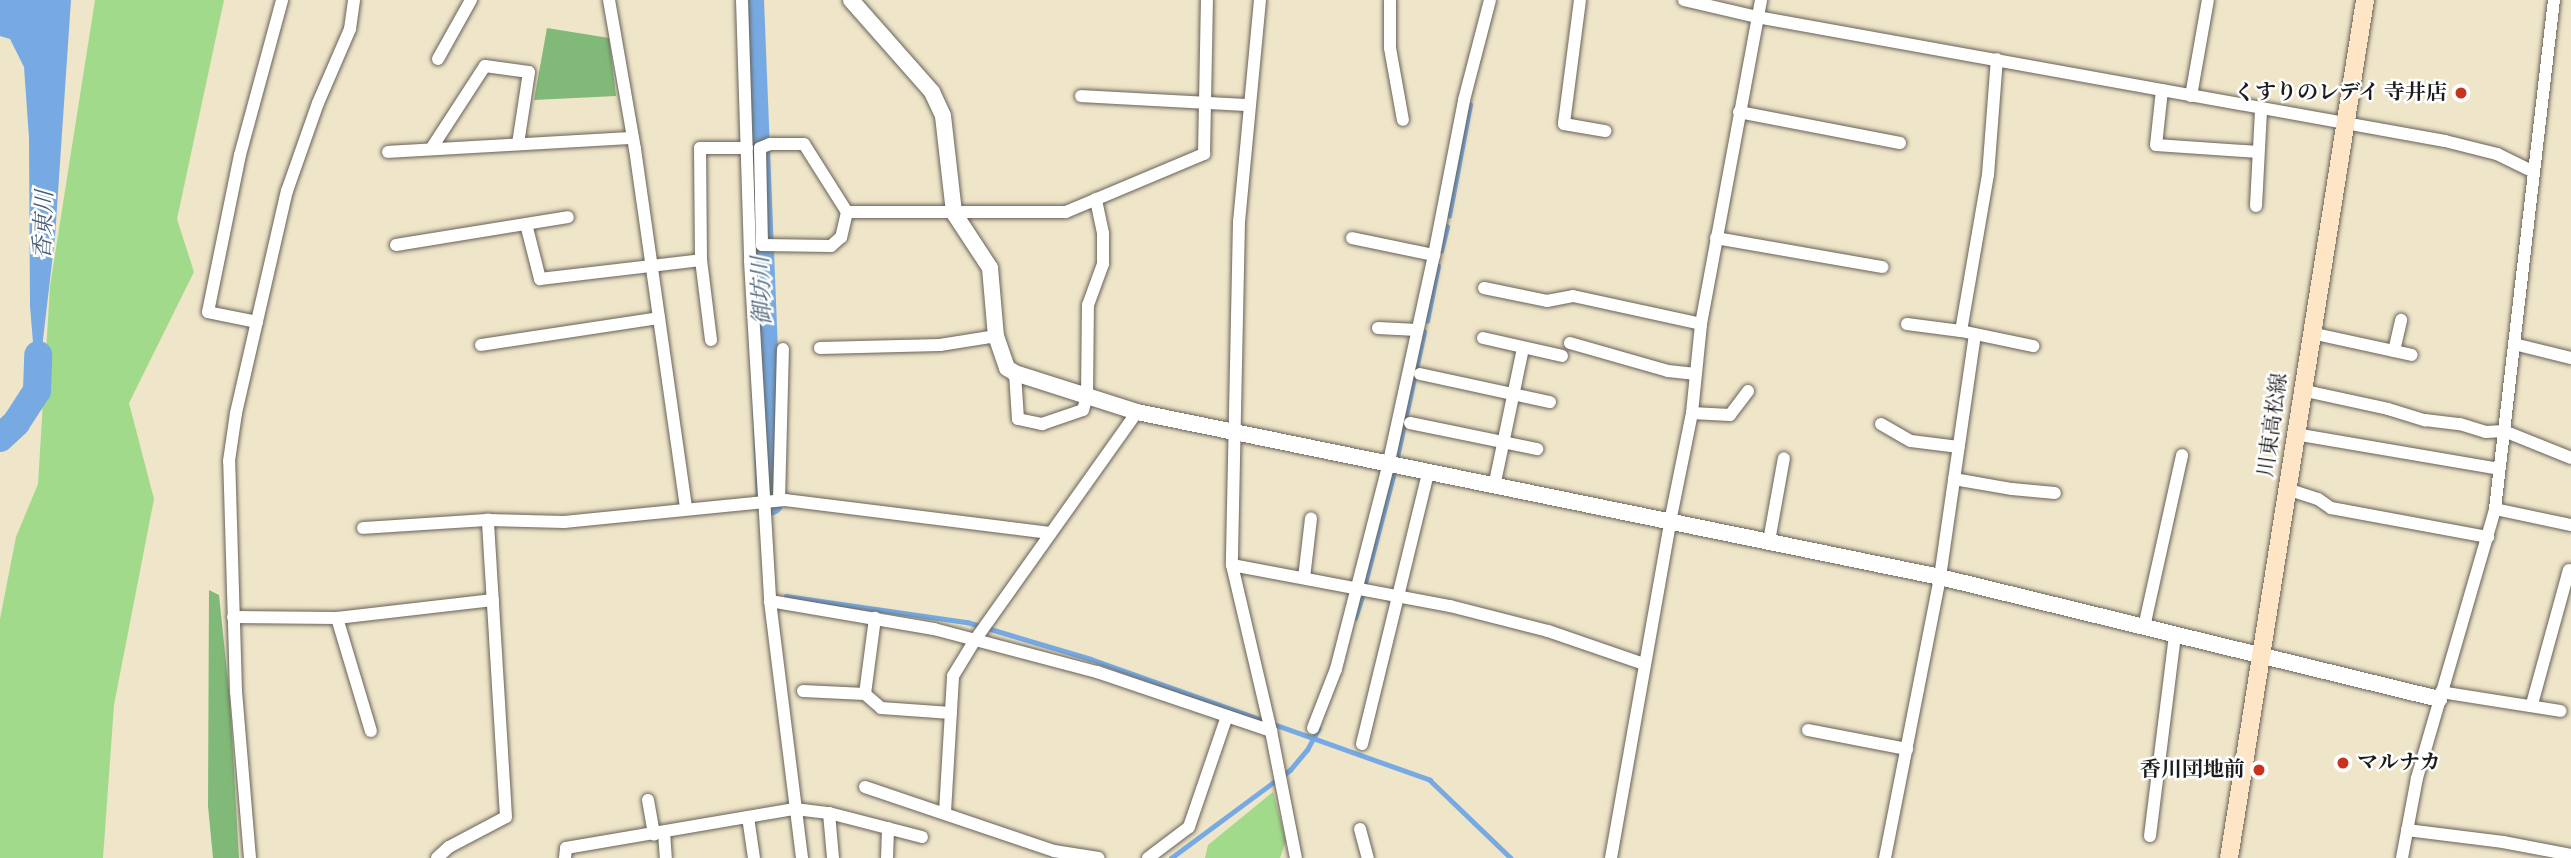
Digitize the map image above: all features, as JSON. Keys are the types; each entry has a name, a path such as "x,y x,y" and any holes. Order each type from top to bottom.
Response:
{"main road":[{"name":"川東高松線","path":"2229,858 2263,656 2301,390 2365,0"}],"street":[{"path":"257,322 208,312 240,155 282,0"},
{"path":"250,858 233,617 229,461 236,413 287,191 318,103 350,29 354,0"},
{"path":"438,59 471,0"},
{"path":"608,0 633,138 686,508"},
{"path":"742,0 750,261 770,601 802,858"},
{"path":"850,0 932,92 943,116 954,213 990,268 996,336 1007,368 1015,373 1137,412 1388,466 1940,577 2263,656 2440,695 2532,705 2561,711"},
{"path":"847,212 1066,212 1204,154 1206,0"},
{"path":"1260,0 1240,221 1231,565 1271,731 1296,858"},
{"path":"1390,0 1390,48 1403,120"},
{"path":"1313,728 1336,669 1388,466 1434,255 1464,100 1490,0"},
{"path":"1580,0 1563,124 1605,131"},
{"path":"1684,0 1714,4 1757,17 2445,141 2497,154 2532,171"},
{"path":"1611,858 1644,664 1692,413 1701,324 1761,0"},
{"path":"2191,96 2208,0"},
{"path":"2402,858 2417,778 2495,509 2532,171 2554,0"},
{"path":"1961,331 1988,175 1997,59"},
{"path":"431,149 485,66 529,72 518,144"},
{"path":"2162,90 2156,145 2258,152"},
{"path":"1081,96 1249,105"},
{"path":"2256,206 2261,109"},
{"path":"1739,112 1900,143"},
{"path":"388,152 633,138"},
{"path":"770,144 804,144 847,212 841,237 831,246 762,245 760,148 770,144"},
{"path":"711,340 701,260 700,148 747,148"},
{"path":"1015,373 1018,419 1042,424 1083,410 1087,396 1088,305 1102,264 1104,233 1096,199"},
{"path":"396,245 568,216"},
{"path":"526,224 540,279 701,260"},
{"path":"1352,237 1434,255"},
{"path":"1717,237 1882,267"},
{"path":"1484,288 1547,301 1573,296 1701,324"},
{"path":"481,345 659,318"},
{"path":"2394,351 2401,320"},
{"path":"1907,324 1961,331 2033,346"},
{"path":"1378,328 1417,330"},
{"path":"2311,333 2412,355"},
{"path":"1885,858 1940,577 1975,335"},
{"path":"820,348 940,345 996,336"},
{"path":"1483,338 1562,356"},
{"path":"1570,343 1668,371 1696,374"},
{"path":"2514,344 2571,358"},
{"path":"1494,487 1523,348"},
{"path":"779,500 783,349"},
{"path":"1420,374 1550,402"},
{"path":"2301,390 2388,408 2425,420 2460,424 2486,432 2504,431 2571,458"},
{"path":"1692,413 1730,415 1748,391"},
{"path":"944,812 953,676 975,640 1137,412"},
{"path":"1410,423 1538,449"},
{"path":"1881,424 1911,442 1959,447"},
{"path":"2295,434 2499,469"},
{"path":"2144,627 2182,455"},
{"path":"1769,541 1784,458"},
{"path":"1362,744 1428,474"},
{"path":"1954,479 2012,489 2055,492"},
{"path":"2287,489 2318,499 2331,509 2488,537"},
{"path":"363,528 488,520 564,522 779,500 1050,533"},
{"path":"2495,509 2571,525"},
{"path":"1304,578 1311,518"},
{"path":"437,858 449,847 506,817 488,520"},
{"path":"1231,565 1399,594 1548,631 1644,664"},
{"path":"2532,705 2569,570"},
{"path":"233,617 337,618 493,600"},
{"path":"770,601 875,618 975,640 1097,672 1271,731"},
{"path":"337,618 371,730"},
{"path":"865,694 875,618"},
{"path":"2150,836 2175,635"},
{"path":"803,691 865,694 881,708 951,713"},
{"path":"1148,858 1189,827 1227,716"},
{"path":"1808,730 1907,749"},
{"path":"865,787 1054,851 1098,858"},
{"path":"649,800 666,858"},
{"path":"565,858 566,848 795,809 829,813 922,837"},
{"path":"829,813 833,858"},
{"path":"748,817 754,858"},
{"path":"887,858 888,828"},
{"path":"1360,829 1368,858"},
{"path":"2407,830 2503,842 2571,855"}],"green space":[{"path":"95,0 224,0 177,219 194,272 129,403 154,499 114,705 103,858 0,858 0,619 16,537 38,484 50,286"},
{"path":"547,28 609,38 616,96 534,100"},
{"path":"209,590 219,595 230,701 239,858 213,858 208,806"},
{"path":"1273,792 1286,841 1280,858 1205,858 1208,845"}],"water":[{"path":"0,0 71,0 55,237 37,391 30,306 29,138 24,67 10,39 0,36"}],"waterway":[{"name":"御坊川","path":"750,0 770,502"},
{"path":"1449,216 1470,105"},
{"path":"1441,251 1447,227"},
{"path":"1427,321 1438,266"},
{"path":"1397,457 1424,332"},
{"name":"香東川","path":"0,438 16,423 37,391 38,355"},
{"path":"1365,583 1393,476"},
{"path":"786,596 967,622 1091,659 1430,780 1511,858"},
{"path":"1355,618 1362,597"},
{"path":"1171,858 1290,770 1307,750 1318,729"}],"place":[{"name":"くすりのレデイ 寺井店","path":"2461,93"},
{"name":"マルナカ","path":"2343,763"},
{"name":"香川団地前","path":"2259,770"}]}
